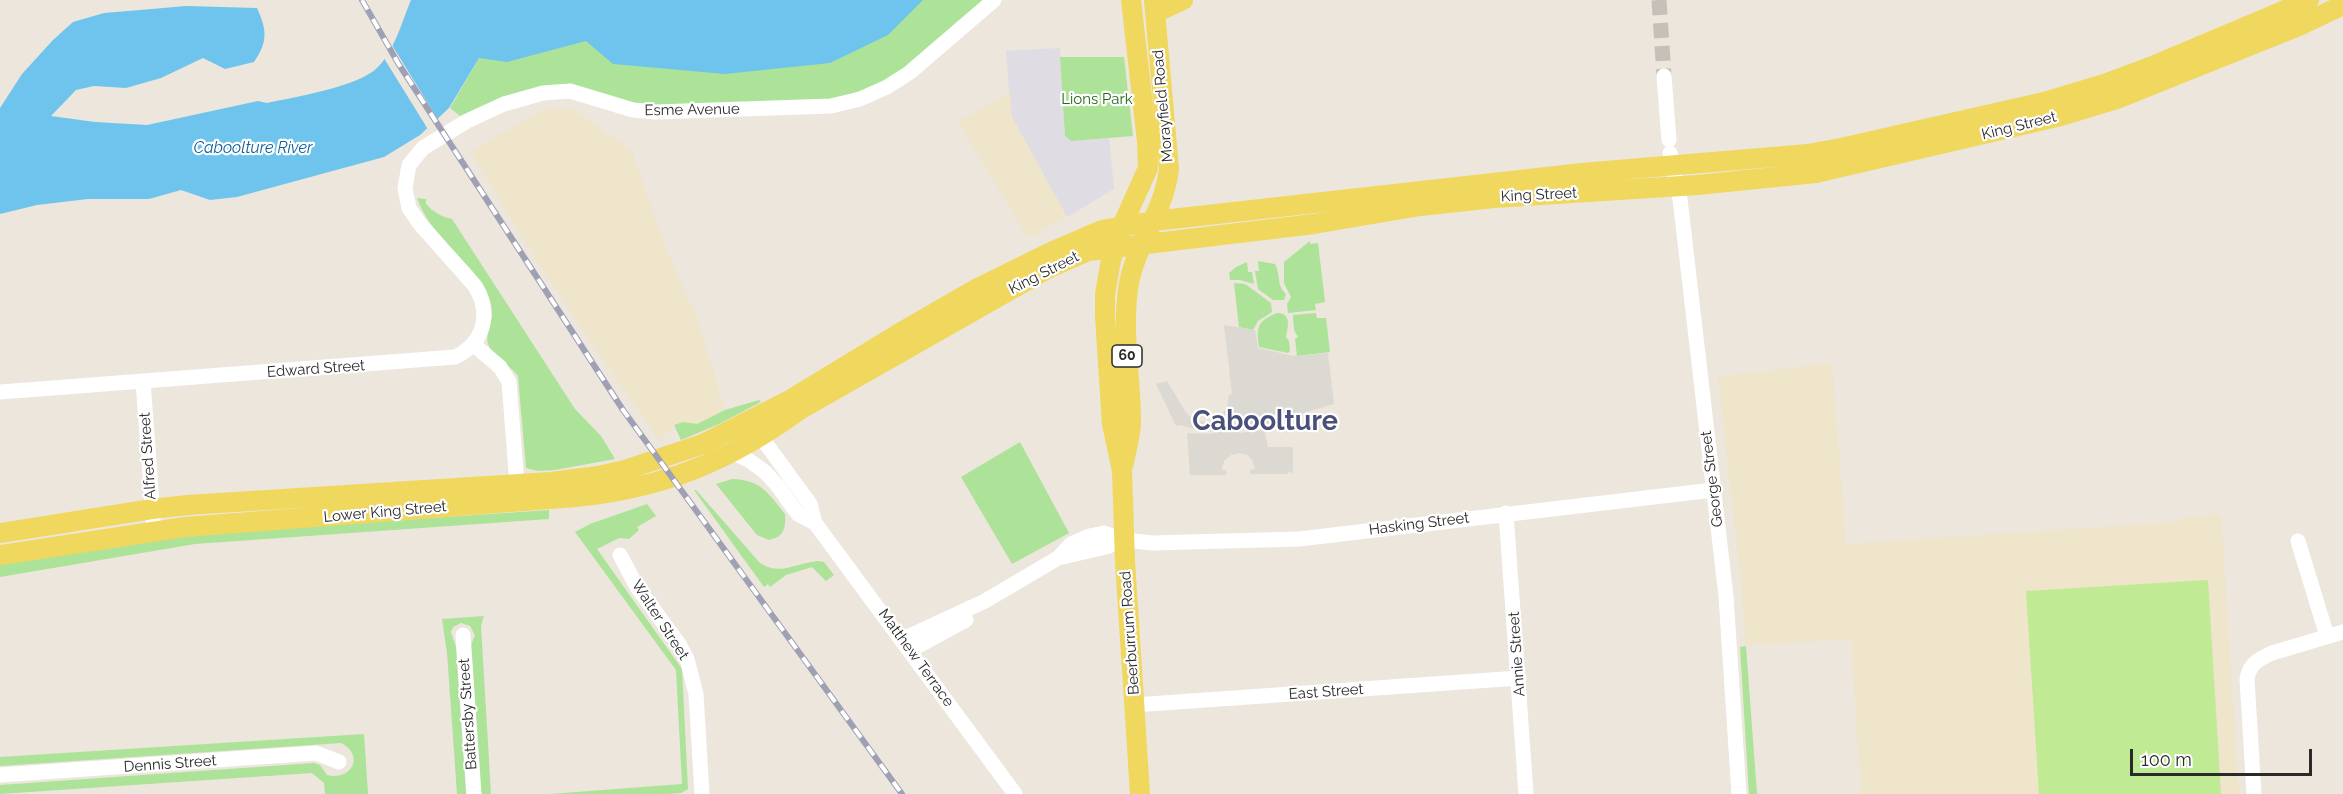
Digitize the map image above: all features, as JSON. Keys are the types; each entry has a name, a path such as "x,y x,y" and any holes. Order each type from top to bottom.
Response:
{"main road":[{"name":"Morayfield Road","path":"1115,246 1146,176 1148,161 1131,0"},
{"path":"1154,6 1183,0"},
{"name":"King Street","path":"740,427 976,289 1102,230 1154,221 1523,179 1670,153 1824,151 2044,102 2130,75 2309,0"},
{"name":"King Street","path":"760,437 819,398 1049,268 1088,251 1314,224 1494,198 1678,186 1815,173 2061,116 2139,91 2299,26 2343,5"},
{"name":"Morayfield Road","path":"1143,243 1166,192 1169,160 1154,6"},
{"name":"Beerburrum Road","path":"1122,471 1131,425 1125,311 1132,270 1143,243"},
{"name":"Beerburrum Road","path":"1115,246 1107,282 1105,316 1112,424 1122,471 1140,794"},
{"name":"Lower King Street","path":"0,533 152,509 318,495 577,479 625,470 690,449 740,427"},
{"name":"Lower King Street","path":"0,555 154,530 576,497 638,488 702,467 733,453 760,437"}],"street":[{"name":"Esme Avenue","path":"474,345 483,323 484,309 480,294 409,208 405,188 409,165 423,147 466,122 504,104 543,93 570,91 633,110 656,112 831,106 860,99 887,87 909,73 994,0"},
{"name":"George Street","path":"1664,76 1670,153 1678,186 1726,596 1739,794"},
{"name":"Edward Street","path":"0,392 446,359 465,352 474,345"},
{"path":"474,345 500,367 509,382 517,484"},
{"name":"Alfred Street","path":"143,381 154,530"},
{"name":"Matthew Terrace","path":"740,427 760,437 810,504 815,523 1015,794"},
{"name":"Matthew Terrace","path":"733,453 747,459 765,472 798,514 815,523"},
{"name":"Hasking Street","path":"1125,540 1152,543 1274,541 1713,490"},
{"name":"Annie Street","path":"1506,513 1526,794"},
{"path":"907,645 970,617 985,601 1058,558 1106,547 1125,540"},
{"path":"2298,541 2327,636"},
{"name":"Walter Street","path":"620,555 637,587 679,644 687,659 696,694 702,794"},
{"path":"2254,794 2247,680 2250,667 2262,657 2272,653 2343,632"},
{"name":"Battersby Street","path":"463,635 474,794"},
{"name":"East Street","path":"1134,705 1519,678"},
{"name":"Dennis Street","path":"0,776 316,753 339,762"}],"shaded area":[{"path":"1060,48 1065,136 1071,141 1109,138 1114,189 1067,217 1011,116 1006,51"},
{"path":"1010,92 1012,117 1067,217 1028,238 958,122"},
{"path":"545,108 572,109 632,151 666,249 696,315 725,410 697,424 683,422 674,425 660,441 585,334 521,236 471,151"},
{"path":"1224,325 1255,330 1258,348 1294,356 1328,353 1334,404 1266,424 1241,426 1233,418 1221,429 1211,432 1210,429 1197,430 1181,425 1176,426 1156,384 1167,381 1187,414 1197,421 1211,422 1222,415 1227,408 1229,395 1232,394"},
{"path":"1832,363 1846,544 2176,522 2183,518 2221,514 2239,794 1861,794 1851,639 1746,645 1718,377"},
{"path":"1233,421 1240,433 1264,430 1268,447 1293,447 1293,474 1290,471 1287,474 1250,474 1250,470 1255,469 1252,460 1247,455 1239,453 1231,455 1224,461 1222,470 1226,470 1226,475 1190,475 1187,433 1210,434 1222,431"}],"green space":[{"path":"508,0 994,0 909,73 860,99 656,112 570,91 467,121 450,108 479,58"},
{"name":"Lions Park","path":"1060,57 1124,57 1133,136 1071,141 1065,136"},
{"path":"417,198 426,199 426,204 432,209 452,219 575,409 601,436 615,459 555,470 538,471 526,468 518,376 495,355 488,342 492,314 488,294 474,272 438,233"},
{"path":"1310,241 1310,244 1318,243 1325,302 1315,304 1316,310 1288,313 1287,304 1291,297 1284,283 1284,262"},
{"path":"1258,261 1275,264 1281,287 1286,294 1284,300 1273,300 1258,289 1255,271 1259,271"},
{"path":"1247,262 1248,272 1252,272 1254,284 1230,280 1229,273"},
{"path":"1234,283 1245,284 1271,303 1272,312 1258,321 1253,330 1239,327"},
{"path":"1277,313 1285,315 1288,321 1286,337 1290,351 1288,353 1259,347 1259,326 1265,319"},
{"path":"1316,313 1317,318 1326,318 1330,352 1297,356 1295,339 1298,337 1294,330 1293,315"},
{"path":"759,400 761,402 719,424 681,440 674,425 683,422 697,424 725,410"},
{"path":"1020,442 1069,533 1012,564 961,477"},
{"path":"732,479 757,485 785,514 784,528 778,537 769,540 757,535 716,484"},
{"path":"694,490 760,563 767,567 782,569 818,561 824,562 834,575 826,581 812,567 786,575 770,587 768,584 764,587"},
{"path":"647,504 656,516 637,527 639,530 629,539 619,538 597,549 682,669 688,789 681,793 668,794 550,794 682,784 676,670 575,532 590,524"},
{"path":"549,510 549,519 195,544 0,577 0,563 184,535"},
{"path":"2208,580 2221,794 2039,794 2026,591"},
{"path":"484,616 481,626 491,794 482,794 480,791 471,645 475,635 470,626 461,623 453,627 451,632 456,647 466,792 466,794 457,794 447,653 442,619"},
{"path":"1746,646 1757,794 1749,794 1740,647"},
{"path":"364,734 368,794 325,794 324,783 312,773 0,794 0,785 314,763 320,765 327,775 336,776 349,771 354,760 348,748 341,743 0,766 0,757"}],"water":[{"name":"Caboolture River","path":"411,0 923,0 888,35 830,63 725,74 613,64 586,41 507,62 479,58 449,108 420,135 384,157 237,197 210,200 181,190 149,199 88,199 37,205 0,214 0,108 22,74 73,22 104,13 186,6 257,8 263,23 264,42 254,62 225,69 203,58 161,78 126,88 94,86 76,90 51,116 95,122 147,125 258,101 267,103 293,98 342,86 369,74 384,60 394,44"}],"pier":[{"path":"390,42 439,121 429,131 382,55"}],"tunnel":[{"path":"1659,0 1664,76"}],"railway":[{"path":"362,0 398,63 623,410 902,794"}],"district":[{"name":"Caboolture","path":"1265,422"}]}
